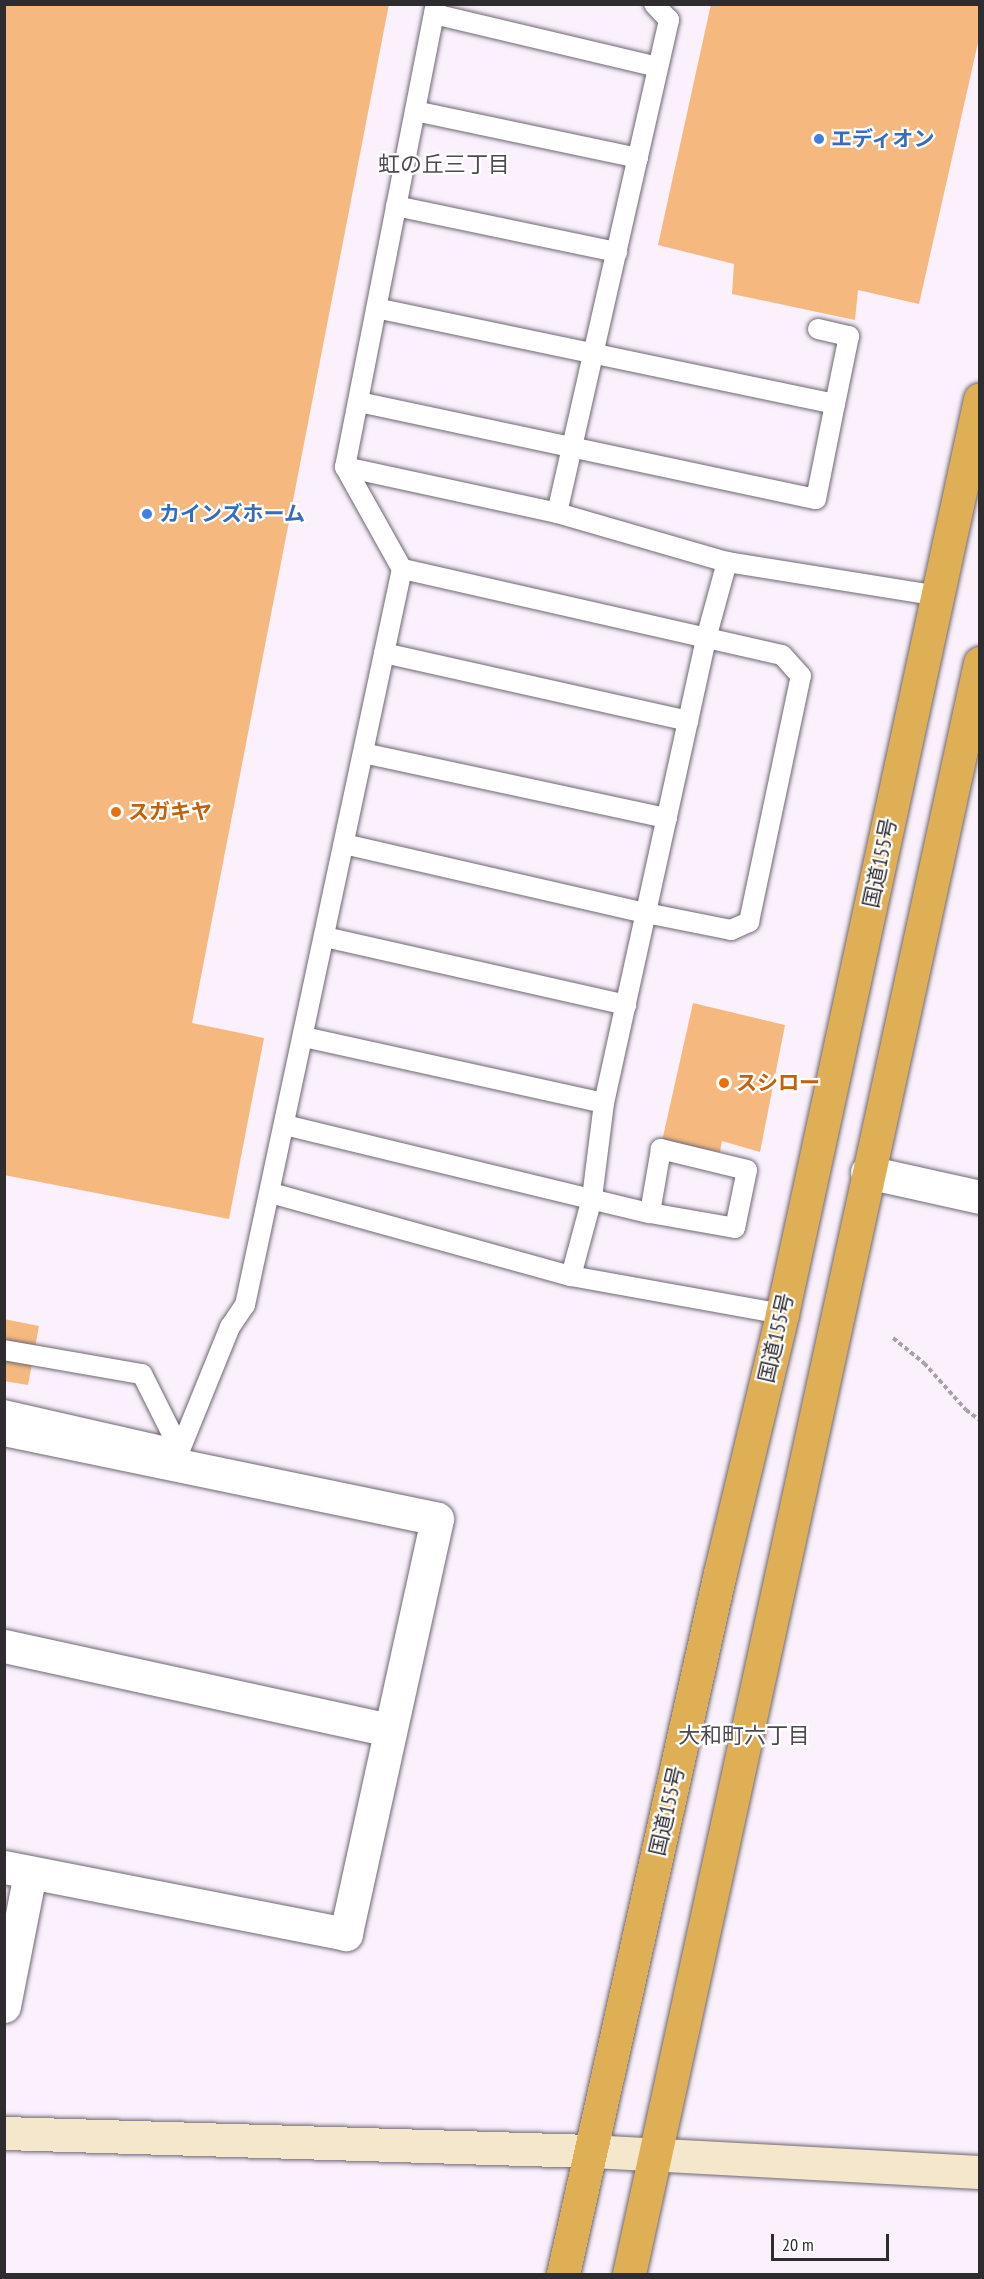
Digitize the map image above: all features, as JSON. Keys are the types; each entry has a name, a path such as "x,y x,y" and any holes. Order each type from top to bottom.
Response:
{"highway":[{"name":"国道155号","path":"564,2274 720,1574 782,1314 980,399"},
{"path":"628,2274 980,663"}],"street":[{"path":"867,1172 980,1197"},
{"path":"4,1430 437,1519 346,1934 17,1870 4,2006"},
{"path":"4,1646 389,1730"},
{"path":"4,2133 591,2151 980,2172"}],"lane":[{"path":"557,513 669,20 654,4"},
{"path":"180,1450 230,1327 245,1305 271,1193 402,569 345,467 435,9 658,67"},
{"path":"415,111 638,158"},
{"path":"396,206 617,252"},
{"path":"377,308 594,351 835,404"},
{"path":"359,402 816,499 849,336 818,329"},
{"path":"345,467 557,513 728,562 939,596"},
{"path":"571,1276 592,1198 604,1103 707,635 728,562"},
{"path":"344,844 646,913 731,930 749,922 801,676 782,655 707,635 402,569"},
{"path":"384,653 688,721"},
{"path":"363,753 667,818"},
{"path":"325,937 626,1005"},
{"path":"304,1037 604,1103"},
{"path":"285,1125 650,1213 735,1228 747,1170 661,1149 650,1213"},
{"path":"271,1193 571,1276 782,1314"},
{"path":"4,1350 142,1374 180,1450"},
{"path":"4,1410 180,1450"}],"path":[{"path":"893,1338 924,1363 966,1410 980,1420"}],"building":[{"name":"カインズホーム","path":"4,4 389,4 192,1023 264,1038 229,1219 4,1175"},
{"name":"エディオン","path":"711,4 980,4 980,34 919,304 858,290 855,320 732,294 734,264 658,245"},
{"name":"スシロー","path":"693,1003 785,1025 760,1152 722,1141 720,1152 662,1141"},
{"path":"4,1319 39,1326 28,1385 4,1381"}],"place":[{"name":"エディオン","path":"819,139"},
{"name":"カインズホーム","path":"147,514"},
{"name":"スガキヤ","path":"116,812"},
{"name":"スシロー","path":"724,1083"}],"district":[{"name":"虹の丘三丁目","path":"444,165"},
{"name":"大和町六丁目","path":"744,1736"}]}
